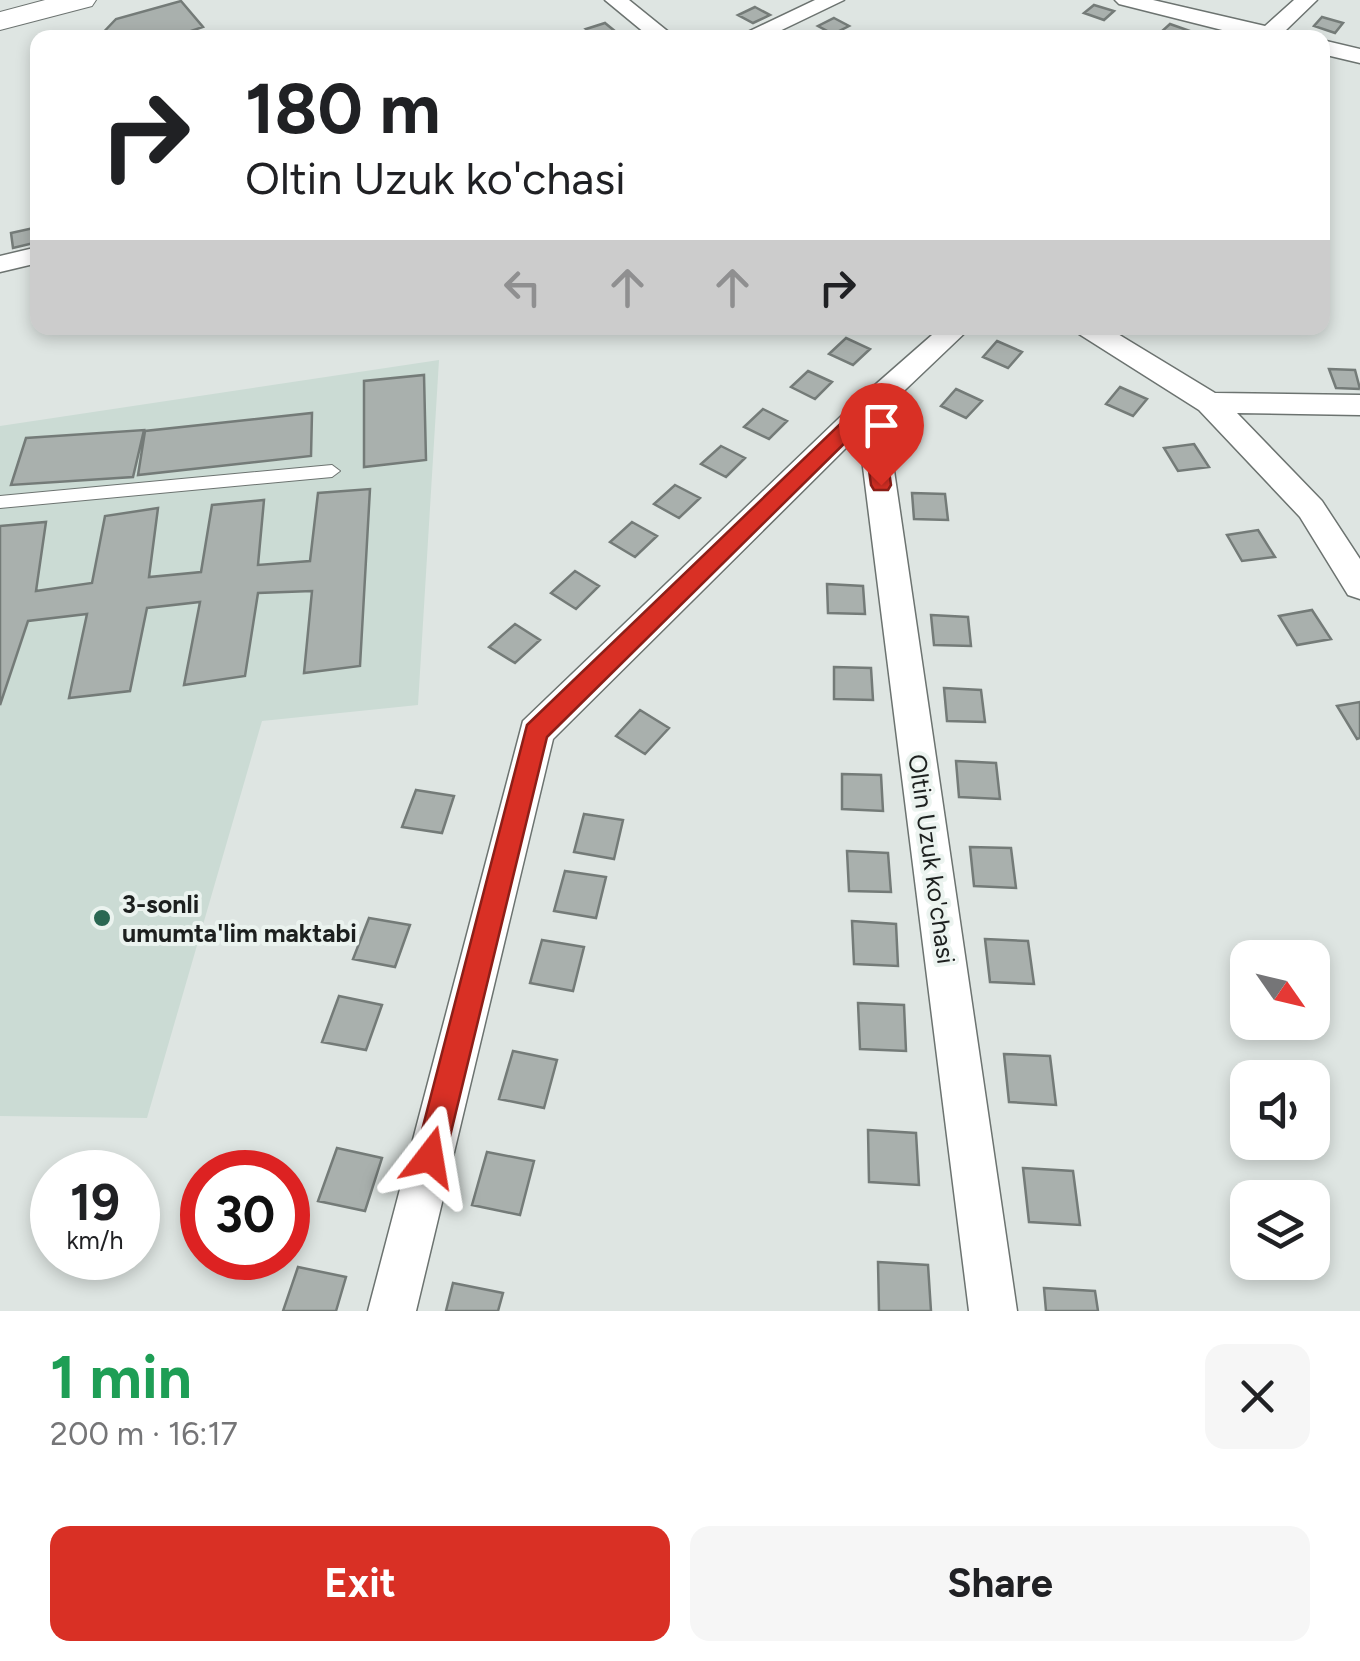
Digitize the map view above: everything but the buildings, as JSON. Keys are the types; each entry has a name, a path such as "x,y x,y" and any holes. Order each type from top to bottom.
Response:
{"main road":[{"path":"0,21 80,0"}],"street":[{"path":"616,0 655,30"},
{"path":"764,30 832,0"},
{"path":"1126,0 1249,30"},
{"path":"1279,30 1306,0"},
{"path":"1330,49 1360,56"},
{"path":"0,264 30,257"},
{"path":"392,1311 536,732 870,406 948,335"},
{"path":"1100,335 1208,403 1312,509 1360,586"},
{"path":"1208,403 1360,405"},
{"name":"Oltin Uzuk ko'chasi","path":"870,406 993,1311"}],"lane":[{"path":"0,502 332,471"}],"shaded area":[{"name":"3-sonli umumta'lim maktabi","path":"439,360 418,705 262,721 147,1118 0,1116 0,426"}],"place":[{"name":"3-sonli umumta'lim maktabi","path":"102,918"}],"route":[{"path":"430,1157 536,732 870,406 881,485"}]}
